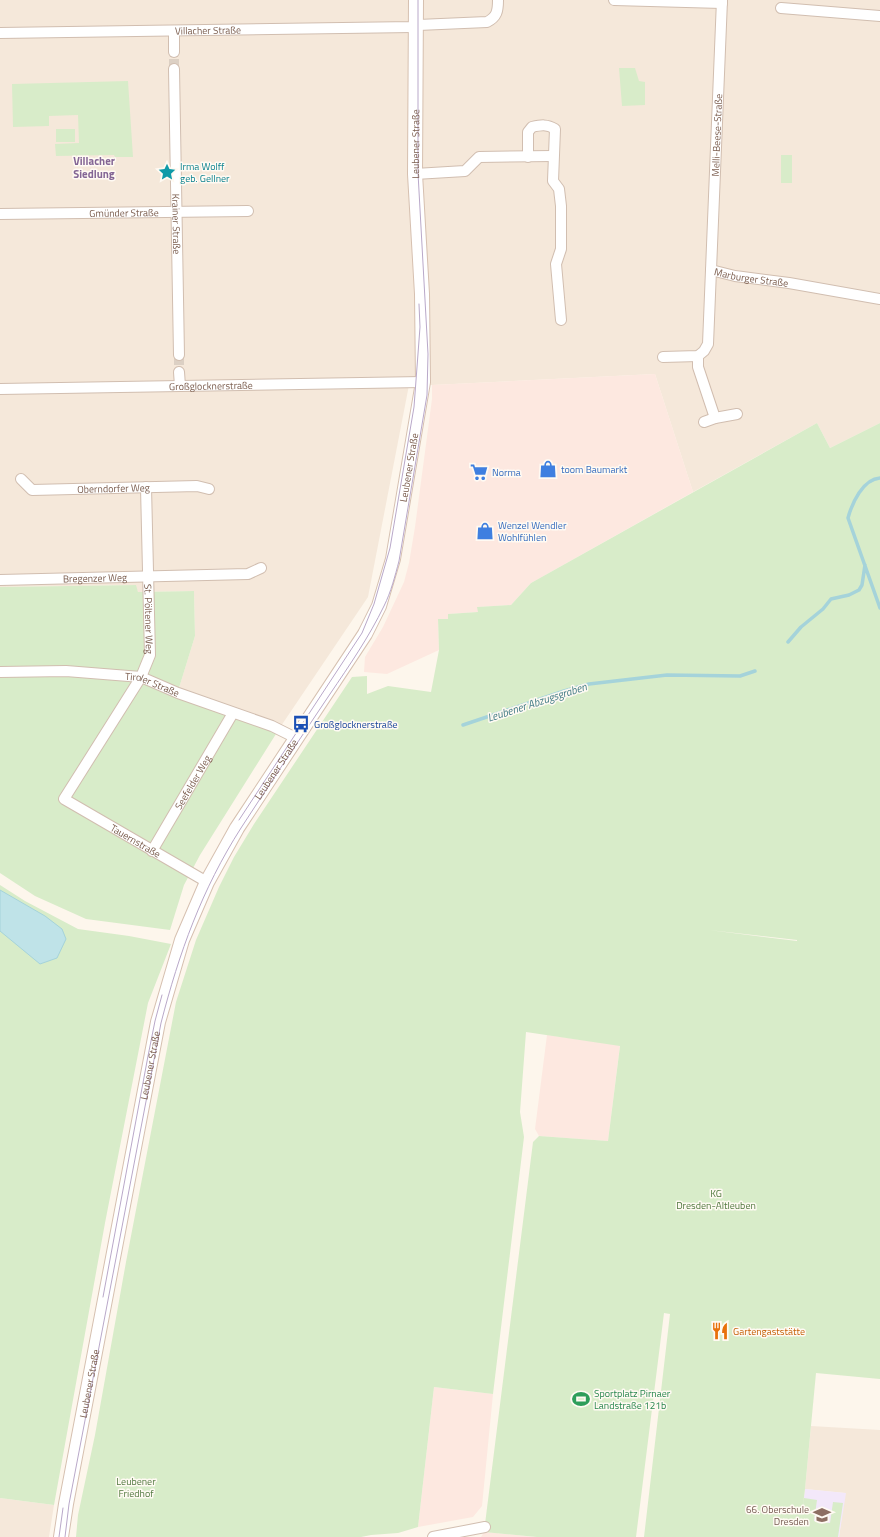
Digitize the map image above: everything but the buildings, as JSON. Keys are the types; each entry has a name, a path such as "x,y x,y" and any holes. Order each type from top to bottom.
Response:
{"street":[{"name":"Leubener Straße","path":"61,1537 158,1022 182,940 207,882 237,828 365,634 379,606 393,559 422,382 422,294 415,174 416,0"},
{"name":"Villacher Straße","path":"0,33 174,32 416,26 487,22 494,19 498,12 498,0"},
{"path":"614,0 722,2"},
{"name":"Melli-Beese-Straße","path":"712,270 722,2"},
{"path":"781,8 880,16"},
{"path":"174,32 174,52"},
{"name":"Krainer Straße","path":"174,69 179,355"},
{"path":"528,156 528,132 532,127 543,125 550,126 555,130 553,181 559,189 561,206 561,249 556,264 561,320"},
{"path":"415,174 465,171 479,158 553,156"},
{"name":"Gmünder Straße","path":"0,214 248,211"},
{"name":"Marburger Straße","path":"698,356 704,351 708,344 712,270 735,276 789,283 880,299"},
{"path":"663,357 698,356 698,367 715,418"},
{"path":"179,372 180,386"},
{"name":"Großglocknerstraße","path":"0,389 422,382"},
{"path":"704,422 715,418 737,414"},
{"name":"Oberndorfer Weg","path":"21,479 32,490 197,486 210,489"},
{"name":"St. Pöltener Weg","path":"64,799 141,677 150,655 146,487"},
{"name":"Bregenzer Weg","path":"0,580 248,574 261,568"},
{"name":"Tiroler Straße","path":"0,672 66,671 141,677 178,693 272,726 296,738"},
{"name":"Seefelder Weg","path":"152,850 233,713"},
{"name":"Tauernstraße","path":"64,799 207,882"},
{"path":"433,1537 485,1527"}],"shaded area":[{"path":"0,0 880,0 880,423 830,448 817,423 693,492 655,374 409,385 368,597 281,726 179,688 195,636 194,591 138,592 135,585 0,587"},
{"path":"655,374 693,492 531,583 511,605 478,607 478,612 448,614 448,619 438,619 439,650 387,674 364,672 365,657 383,627 404,582 409,563 432,399 432,385"},
{"path":"547,1035 620,1045 608,1141 539,1136 535,1129"},
{"path":"434,1387 493,1394 482,1506 473,1517 418,1527"},
{"path":"811,1426 880,1430 880,1537 839,1537 845,1493 805,1489"},
{"name":"66. Oberschule Dresden","path":"805,1489 846,1493 839,1537 799,1537"},
{"path":"0,1498 54,1505 49,1537 0,1537"},
{"path":"484,1532 537,1537 481,1537"}],"green space":[{"path":"619,68 635,68 639,81 645,82 645,105 622,106"},
{"path":"128,81 133,157 115,157 114,155 56,156 55,144 79,143 78,115 49,116 49,126 13,127 12,84"},
{"path":"56,129 75,129 75,142 56,142"},
{"path":"781,155 792,155 792,183 781,183"},
{"path":"817,423 830,448 880,423 880,1379 816,1373 799,1537 644,1537 670,1314 664,1313 636,1537 537,1537 484,1532 533,1142 539,1136 608,1141 620,1046 526,1032 520,1112 524,1137 493,1394 434,1387 418,1527 398,1533 361,1537 76,1537 78,1515 95,1435 126,1262 176,1002 196,940 219,887 234,857 254,824 352,677 367,676 367,694 388,686 431,692 439,650 438,619 448,619 448,614 478,612 477,607 511,605 531,583","holes":["709,930 797,940 797,941"]},
{"path":"136,585 138,592 194,591 195,636 179,688 281,726 200,855 184,885 170,930 86,919 35,896 0,873 0,587"},
{"path":"0,885 25,901 78,929 129,936 171,944 148,1003 105,1223 54,1505 0,1498"},
{"path":"804,1498 817,1500 814,1521 830,1523 833,1502 843,1503 838,1537 799,1537"}],"water":[{"path":"0,890 45,916 62,929 66,939 57,958 40,964 0,931"}],"waterway":[{"path":"880,478 874,479 863,487 855,499 848,518 880,608"},
{"name":"Leubener Abzugsgraben","path":"788,642 801,627 823,609 831,599 849,595 859,590 862,585 865,565"},
{"name":"Leubener Abzugsgraben","path":"463,725 589,684 667,675 740,676 755,671"}],"tunnel":[{"path":"174,52 174,69"},
{"path":"179,355 179,372"}],"tram line":[{"path":"65,1537 69,1504 161,1023 184,947 203,898 227,851 372,629 389,595 399,561 427,395 428,354 418,173 418,0"},
{"path":"239,820 362,633 374,604 390,548 414,407 420,327 419,304"},
{"path":"103,1297 148,1056 162,995"},
{"path":"59,1537 63,1508"}],"place":[{"name":"Irma Wolff geb. Gellner","path":"167,172"},
{"name":"toom Baumarkt","path":"548,469"},
{"name":"Norma","path":"479,472"},
{"name":"Wenzel Wendler Wohlfühlen","path":"485,531"},
{"name":"Großglocknerstraße","path":"301,724"},
{"name":"Gartengaststätte","path":"720,1331"},
{"name":"Sportplatz Pirnaer Landstraße 121b","path":"581,1399"},
{"name":"66. Oberschule Dresden","path":"822,1515"}],"district":[{"name":"Villacher Siedlung","path":"94,167"}],"park label":[{"name":"KG Dresden-Altleuben","path":"716,1198"},
{"name":"Leubener Friedhof","path":"136,1486"}]}
